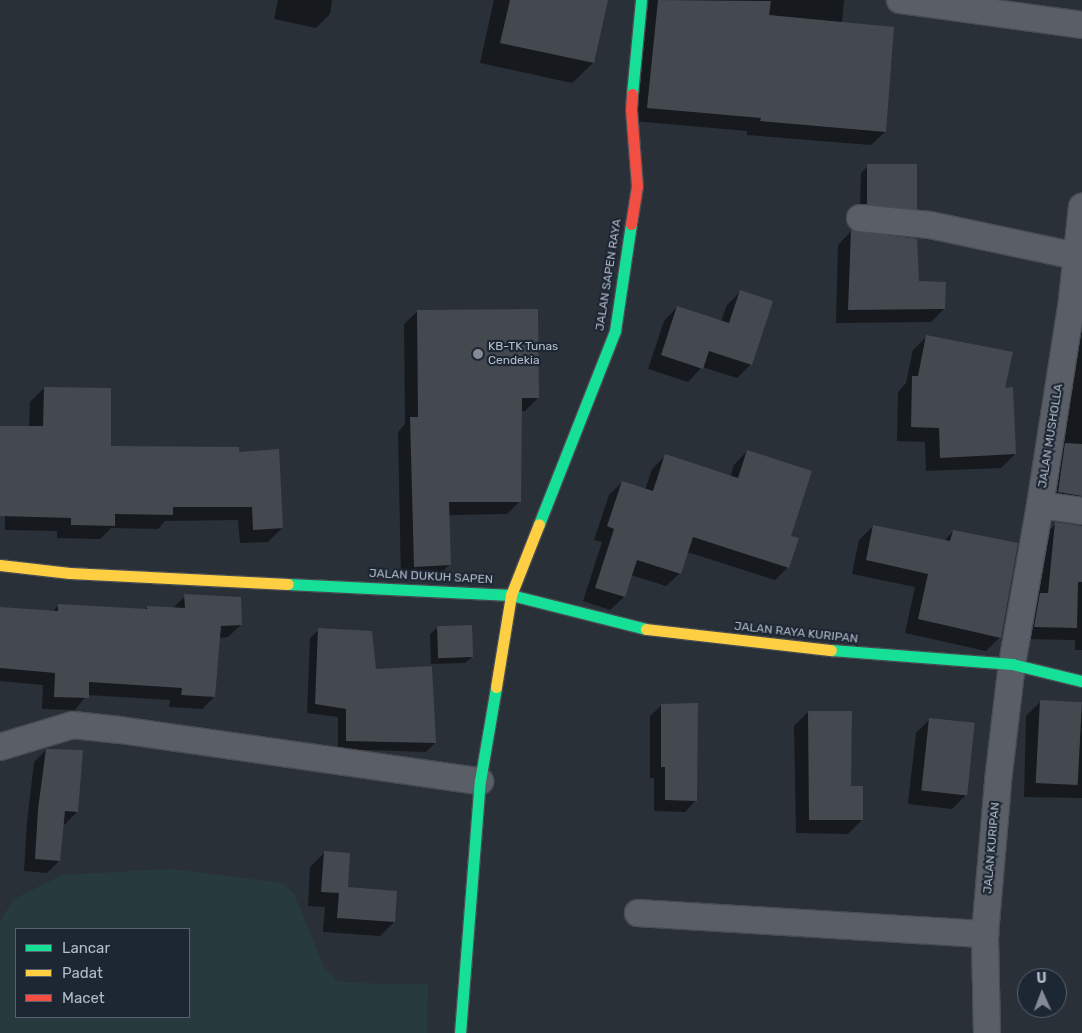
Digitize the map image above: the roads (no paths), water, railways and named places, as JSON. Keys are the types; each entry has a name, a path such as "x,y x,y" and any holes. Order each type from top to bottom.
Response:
{"street":[{"name":"JALAN SAPEN RAYA","path":"510,595 615,331 637,186 631,109 641,0"},
{"path":"900,0 1082,25"},
{"name":"JALAN MUSHOLLA","path":"1012,664 1040,505 1082,207"},
{"path":"860,218 930,225 1076,256"},
{"path":"1040,505 1082,510"},
{"name":"JALAN DUKUH SAPEN","path":"0,565 70,573 510,595"},
{"name":"JALAN RAYA KURIPAN","path":"510,595 644,629 792,646 1012,664 1082,681"},
{"path":"460,1033 480,781 510,595"},
{"name":"JALAN KURIPAN","path":"987,1033 985,934 998,782 1012,664"},
{"path":"0,747 73,725 480,781"},
{"path":"638,913 985,934"}],"place":[{"name":"KB-TK Tunas Cendekia","path":"478,354"}]}
